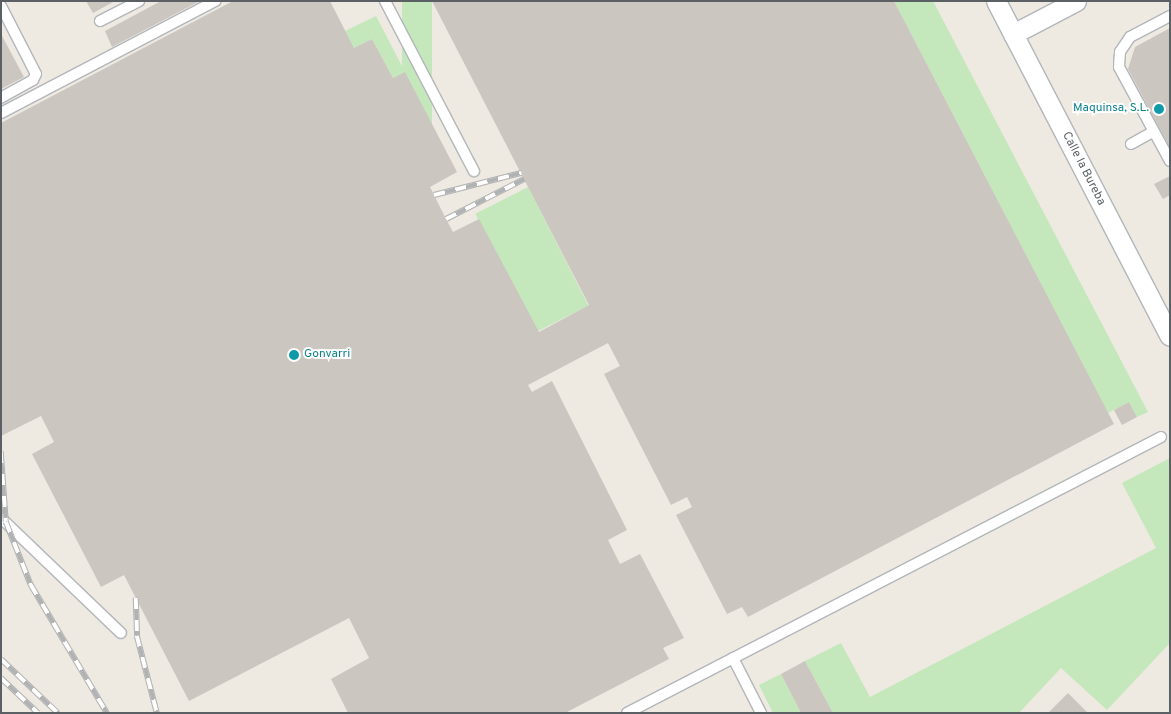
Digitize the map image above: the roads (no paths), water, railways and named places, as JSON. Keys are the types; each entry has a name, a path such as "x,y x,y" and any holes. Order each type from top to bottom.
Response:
{"street":[{"name":"Calle la Bureba","path":"996,1 1170,336"},
{"path":"1013,34 1076,1"}],"lane":[{"path":"100,21 139,1"},
{"path":"1,113 215,1"},
{"path":"385,1 474,171"},
{"path":"1,6 36,74 33,80 1,98"},
{"path":"1170,16 1130,37 1120,52 1120,67 1170,160"},
{"path":"1131,144 1154,131"},
{"path":"628,713 1161,437"},
{"path":"1,518 121,633"},
{"path":"733,658 761,713"}],"railway":[{"path":"434,195 521,173"},
{"path":"446,219 524,179"},
{"path":"1,452 6,522 31,585 107,713"},
{"path":"136,598 137,636 157,713"},
{"path":"1,659 58,713"},
{"path":"1,678 38,713"}],"place":[{"name":"Maquinsa, S.L.","path":"1159,109"},
{"name":"Gonvarri","path":"294,355"}]}
